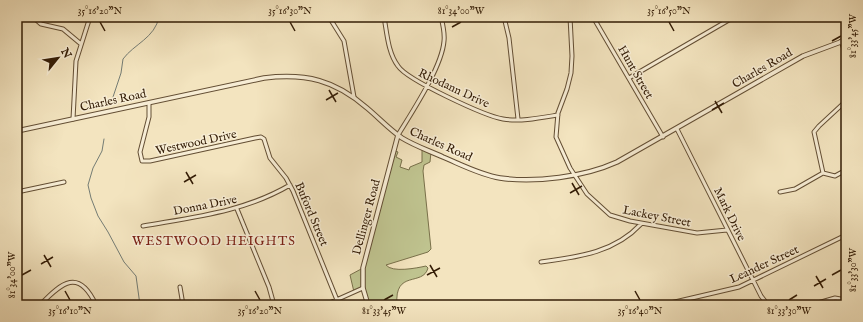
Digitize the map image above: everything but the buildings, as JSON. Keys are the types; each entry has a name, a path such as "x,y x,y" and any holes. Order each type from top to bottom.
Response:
{"street":[{"path":"33,17 41,24 63,29 81,44"},
{"path":"73,119 74,70 90,17"},
{"path":"329,17 344,41 354,97"},
{"name":"Rhodann Drive","path":"384,17 391,51 398,67 414,81 500,118 518,119 558,115"},
{"path":"398,135 427,87 443,49 444,34 441,17"},
{"path":"504,17 510,45 518,119"},
{"name":"Lackey Street","path":"570,17 572,56 571,73 558,115 556,136 563,156 587,194 602,209 619,218 640,224 697,232 727,230"},
{"name":"Hunt Street","path":"593,17 663,137"},
{"path":"629,78 734,17"},
{"name":"Charles Road","path":"17,131 264,78 286,76 320,80 340,89 354,97 398,135 438,155 476,170 500,178 525,179 574,175 606,167 677,130 803,56 846,40"},
{"path":"841,42 846,55"},
{"path":"824,172 814,132 846,101"},
{"name":"Westwood Drive","path":"149,103 150,117 140,152 142,161 150,161 255,138 264,139"},
{"name":"Mark Drive","path":"677,130 727,230 768,305"},
{"name":"Dellinger Road","path":"368,305 363,288 363,268 366,250 398,135"},
{"name":"Buford Street","path":"264,139 272,161 290,186 337,300"},
{"path":"824,172 835,176 846,170"},
{"path":"780,192 795,189 824,172"},
{"path":"17,192 64,182"},
{"name":"Donna Drive","path":"143,226 217,214 237,209 274,195 290,186"},
{"path":"237,209 269,287 274,305"},
{"path":"541,262 587,255 603,250 622,240 640,224"},
{"name":"Leander Street","path":"662,305 739,287 846,235"},
{"path":"40,305 67,282 77,282 89,291 96,305"},
{"path":"180,287 183,305"},
{"path":"325,305 363,288"},
{"path":"688,299 689,305"},
{"path":"810,305 828,299 846,300"},
{"path":"828,299 829,305"}],"green space":[{"path":"422,148 431,152 430,162 424,165 423,171 431,249 428,252 386,265 394,269 411,269 426,266 428,268 425,274 421,277 404,282 397,294 397,305 368,305 363,288 354,292 350,275 363,268 393,150 398,152 396,157 402,160 400,167 409,170 410,167 422,162"}],"waterway":[{"path":"113,97 121,73 123,59 149,36 157,24 159,17"},
{"path":"104,139 102,151 93,168 88,185 98,216 124,262 136,276 140,305"}],"district":[{"name":"WESTWOOD HEIGHTS","path":"214,240"}]}
